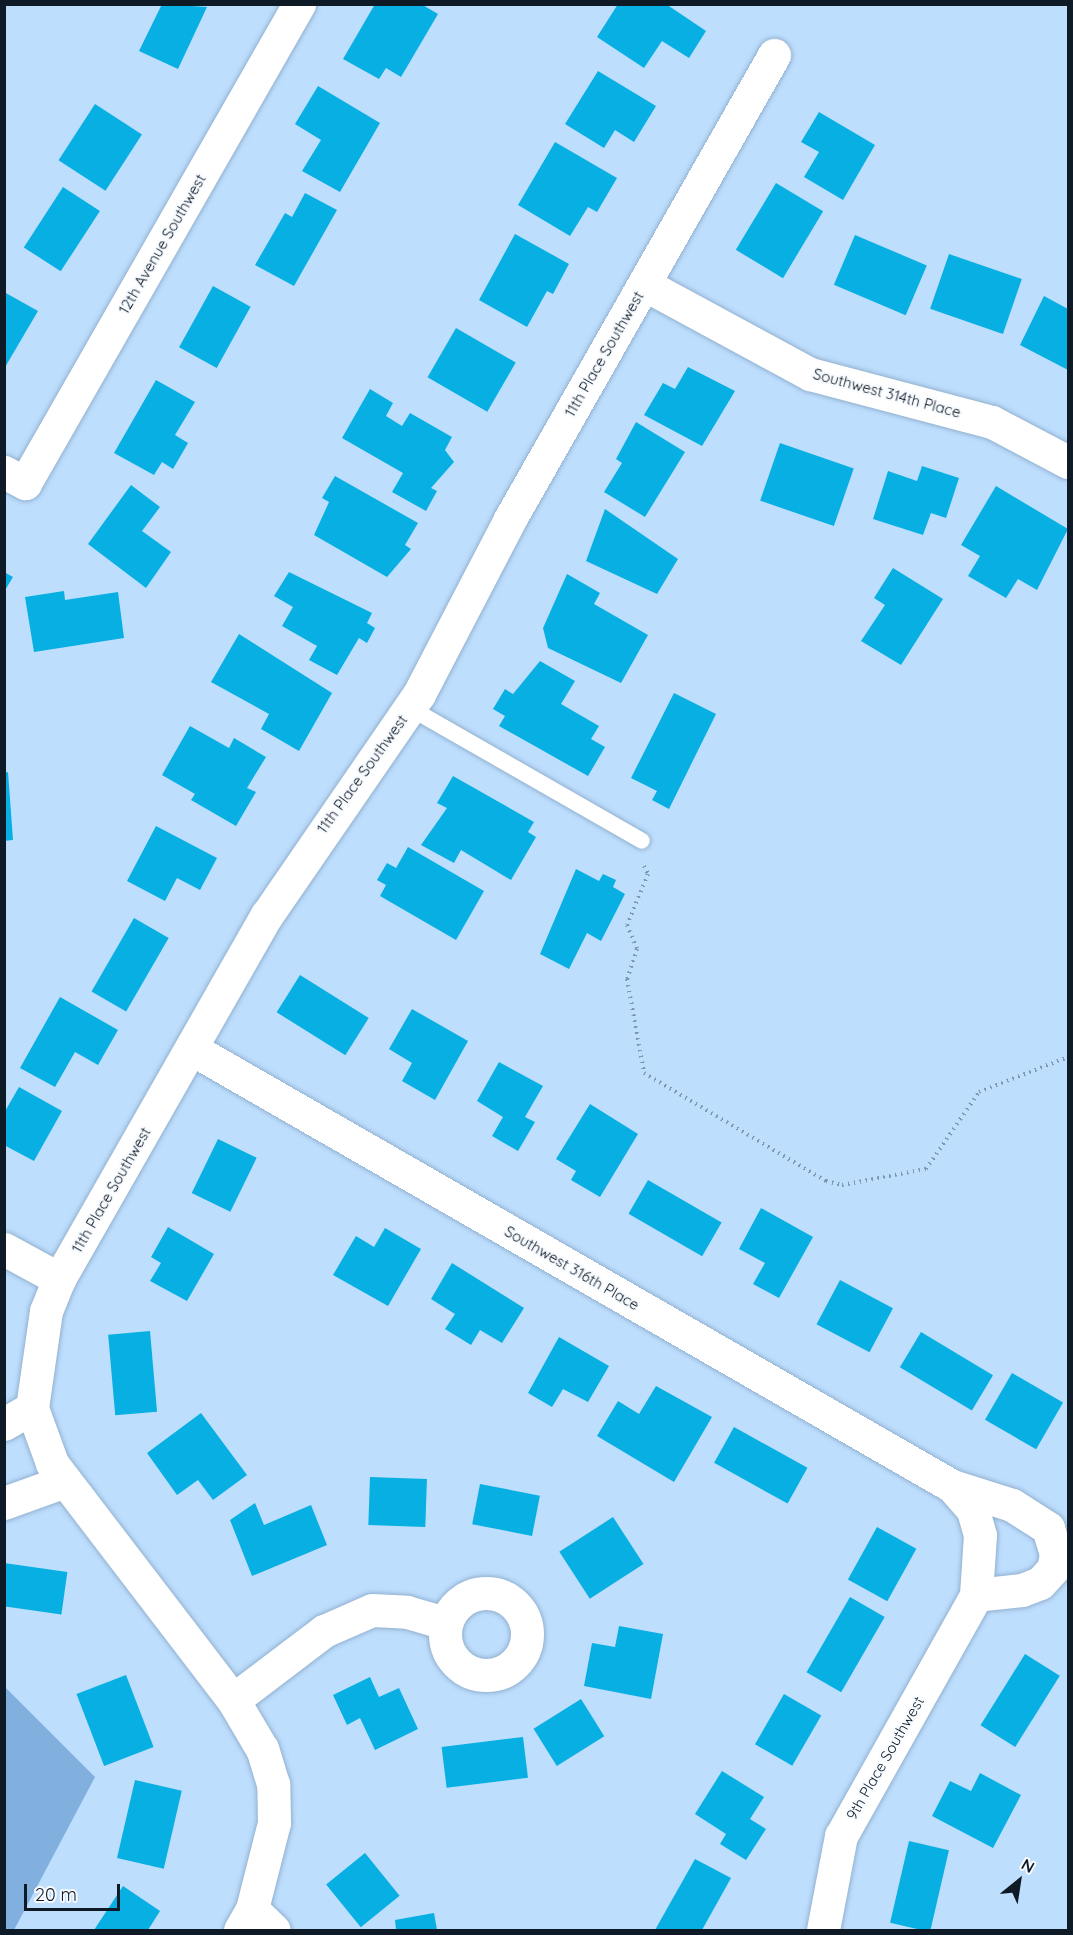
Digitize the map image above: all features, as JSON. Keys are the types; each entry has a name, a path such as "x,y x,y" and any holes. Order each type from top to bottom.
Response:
{"street":[{"name":"12th Avenue Southwest","path":"15,478 299,4"},
{"name":"11th Place Southwest","path":"255,1923 274,1823 273,1784 262,1749 232,1700 18,1416 59,1279 316,838 410,708 644,284 774,55"},
{"name":"Southwest 314th Place","path":"644,284 810,374 992,422 1068,462"},
{"name":"Southwest 316th Place","path":"192,1049 952,1486"},
{"path":"4,1249 59,1279"},
{"path":"4,1503 65,1481"},
{"path":"952,1486 1012,1505 1048,1528 1056,1541 1053,1569 1040,1583 1022,1590 976,1595"},
{"name":"9th Place Southwest","path":"823,1930 841,1836 976,1595 980,1535 973,1510 952,1486"},
{"path":"232,1700 324,1631 372,1610 407,1612 445,1623"}],"lane":[{"path":"410,708 642,842"}],"path":[{"path":"637,859 648,874 627,926 637,949 627,979 644,1073 825,1181 842,1185 926,1169 979,1092 1068,1057"}],"shaded area":[{"path":"5,1687 95,1777 14,1930 4,1930"}],"building":[{"path":"162,4 207,7 178,69 139,51"},
{"path":"375,4 421,4 438,14 401,77 386,68 379,79 343,59"},
{"path":"618,4 666,4 706,31 689,58 662,41 644,68 597,37"},
{"path":"598,71 656,106 634,142 615,130 604,148 565,124"},
{"path":"318,86 380,123 340,192 302,171 321,140 295,124"},
{"path":"95,104 142,134 105,191 59,160"},
{"path":"819,112 875,145 843,200 804,177 819,152 801,142"},
{"path":"555,142 617,178 597,212 588,207 570,236 518,205"},
{"path":"776,183 823,211 783,278 736,250"},
{"path":"63,187 100,211 61,271 24,247"},
{"path":"305,193 337,210 294,286 255,265 285,213 292,217"},
{"path":"515,234 569,264 553,294 547,291 527,327 479,300"},
{"path":"855,235 927,265 906,315 834,285"},
{"path":"949,254 1022,279 1003,334 930,309"},
{"path":"213,286 251,307 217,368 179,347"},
{"path":"4,292 38,311 4,369"},
{"path":"1044,296 1068,309 1068,370 1020,345"},
{"path":"456,328 516,362 487,412 428,377"},
{"path":"688,367 735,391 702,446 644,415 663,383 675,389"},
{"path":"156,380 195,402 175,435 188,443 173,469 162,462 154,475 114,453"},
{"path":"370,389 393,403 386,416 402,426 410,413 452,437 445,450 454,462 431,488 437,491 426,511 392,492 403,473 342,438"},
{"path":"636,422 685,452 645,517 604,492 622,463 616,459"},
{"path":"780,443 854,468 834,526 760,501"},
{"path":"922,466 959,478 946,518 931,513 923,535 873,519 888,471 917,481"},
{"path":"335,476 418,523 405,545 411,549 387,577 314,535 329,502 322,498"},
{"path":"131,485 160,507 142,531 171,552 146,588 88,544"},
{"path":"996,486 1068,529 1037,590 1018,579 1006,598 968,576 980,556 961,545"},
{"path":"605,509 678,559 657,594 586,561"},
{"path":"893,568 943,599 901,665 861,641 885,605 874,598"},
{"path":"4,572 13,577 4,592"},
{"path":"289,572 372,613 367,623 375,628 367,643 359,638 337,675 309,660 317,646 282,626 293,607 274,596"},
{"path":"567,574 600,593 594,604 648,635 621,683 548,648 543,628"},
{"path":"64,591 65,600 118,592 124,638 34,652 25,597"},
{"path":"239,634 332,693 299,751 261,729 269,714 211,682"},
{"path":"540,661 575,681 561,704 599,726 591,739 605,747 588,776 499,726 505,716 493,709 505,689 513,694"},
{"path":"674,693 716,714 669,809 652,800 657,791 631,778"},
{"path":"190,726 229,748 234,738 266,757 247,788 256,792 236,826 191,800 195,794 162,775"},
{"path":"8,772 13,840 4,841 4,773"},
{"path":"453,776 534,822 528,832 536,837 511,880 461,850 454,863 421,845 447,808 437,803"},
{"path":"156,826 217,858 200,890 177,878 165,901 127,881"},
{"path":"408,847 484,891 456,940 380,896 386,885 377,880 387,863 396,868"},
{"path":"576,869 599,881 603,874 616,880 613,887 625,894 601,941 587,933 569,969 540,954"},
{"path":"134,918 169,938 126,1012 92,992"},
{"path":"300,975 369,1018 345,1055 277,1012"},
{"path":"60,997 118,1030 98,1065 75,1052 55,1087 20,1068"},
{"path":"412,1009 468,1041 435,1100 402,1081 412,1063 389,1049"},
{"path":"499,1062 543,1086 525,1117 535,1122 518,1151 492,1136 503,1117 477,1101"},
{"path":"19,1087 62,1111 34,1161 4,1145 4,1113"},
{"path":"590,1104 638,1134 600,1197 571,1180 576,1171 556,1159"},
{"path":"218,1139 257,1158 230,1212 192,1193"},
{"path":"648,1180 722,1222 702,1256 628,1214"},
{"path":"761,1208 813,1237 779,1298 753,1284 765,1263 739,1249"},
{"path":"168,1227 214,1254 187,1301 150,1281 161,1263 151,1257"},
{"path":"385,1228 421,1249 388,1306 333,1275 356,1236 374,1247"},
{"path":"452,1263 524,1308 502,1343 480,1330 471,1345 445,1329 455,1314 431,1299"},
{"path":"840,1280 893,1308 870,1352 817,1324"},
{"path":"150,1331 157,1412 115,1415 108,1335"},
{"path":"921,1332 993,1375 972,1410 900,1367"},
{"path":"559,1337 609,1366 588,1402 563,1389 552,1407 528,1393"},
{"path":"1012,1373 1063,1402 1036,1449 985,1420"},
{"path":"656,1386 712,1417 674,1482 597,1436 618,1401 639,1414"},
{"path":"201,1413 247,1475 213,1500 198,1480 177,1495 147,1453"},
{"path":"734,1427 807,1468 788,1504 714,1463"},
{"path":"370,1477 427,1479 425,1527 368,1525"},
{"path":"480,1484 540,1496 532,1536 472,1524"},
{"path":"255,1503 264,1525 311,1505 327,1545 252,1576 230,1520"},
{"path":"613,1517 643,1564 590,1599 559,1552"},
{"path":"877,1527 916,1549 887,1601 848,1579"},
{"path":"4,1563 67,1572 61,1614 4,1606"},
{"path":"850,1597 885,1617 841,1692 806,1672"},
{"path":"619,1626 663,1634 651,1699 584,1686 592,1643 615,1647"},
{"path":"1025,1654 1060,1676 1015,1747 980,1725"},
{"path":"126,1675 154,1747 104,1766 77,1694"},
{"path":"370,1677 379,1697 399,1688 418,1729 375,1750 360,1718 347,1725 333,1695"},
{"path":"784,1694 821,1716 792,1766 755,1744"},
{"path":"581,1699 604,1736 557,1766 534,1729"},
{"path":"523,1737 528,1778 447,1788 442,1747"},
{"path":"722,1771 764,1797 750,1819 766,1829 746,1860 720,1844 726,1834 695,1814"},
{"path":"980,1773 1021,1795 993,1848 932,1816 950,1781 971,1791"},
{"path":"135,1780 182,1791 164,1869 117,1858"},
{"path":"909,1841 949,1850 931,1930 890,1923"},
{"path":"365,1853 400,1896 361,1927 326,1884"},
{"path":"695,1859 731,1878 702,1930 655,1930"},
{"path":"123,1886 160,1911 148,1930 94,1930"},
{"path":"434,1913 437,1930 396,1930 395,1920"}]}
